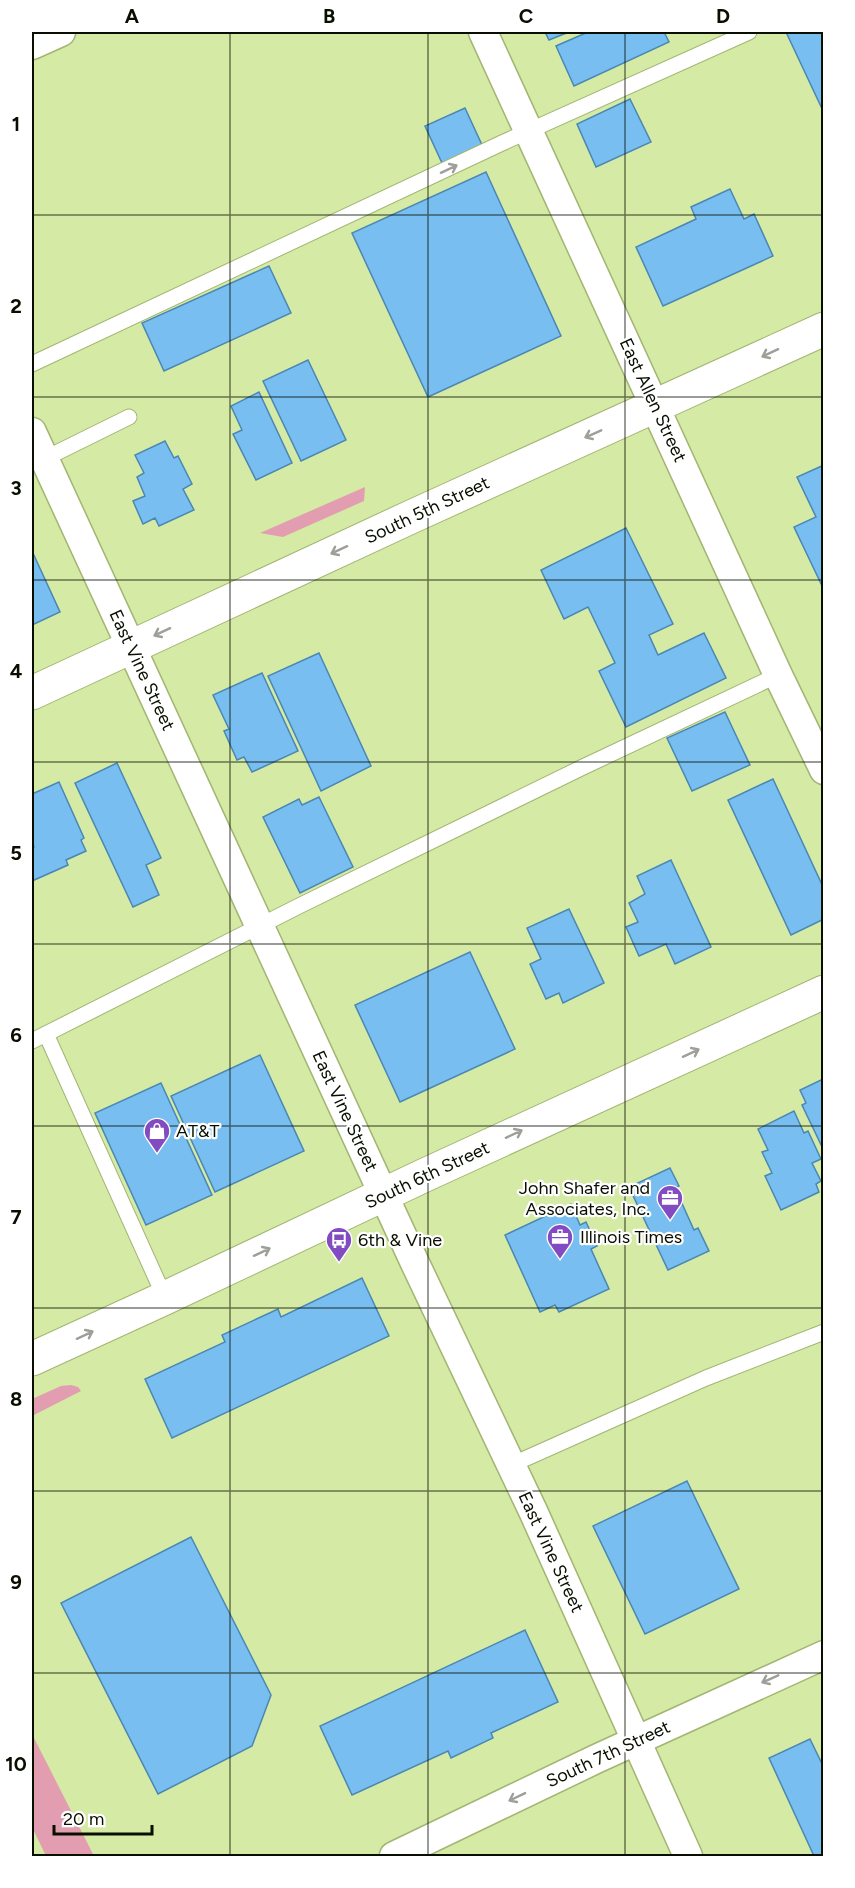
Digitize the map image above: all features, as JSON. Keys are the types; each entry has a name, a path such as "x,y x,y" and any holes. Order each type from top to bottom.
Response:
{"main road":[{"name":"South 5th Street","path":"32,693 403,520 824,329"},
{"name":"South 6th Street","path":"32,1359 824,992"}],"street":[{"name":"East Allen Street","path":"483,32 778,675 824,770"},
{"name":"East Vine Street","path":"32,432 384,1195 512,1465 688,1857"},
{"name":"South 7th Street","path":"394,1857 636,1741 824,1655"}],"lane":[{"path":"32,364 529,131 749,32"},
{"path":"44,459 129,417"},
{"path":"32,1041 580,768 778,675"},
{"path":"46,1034 165,1298"},
{"path":"512,1465 705,1378 824,1332"}],"shaded area":[{"path":"365,487 364,501 283,537 260,533"},
{"path":"61,1386 78,1387 81,1391 32,1416 32,1399"},
{"path":"32,1734 94,1856 46,1856 32,1827"}],"building":[{"path":"545,32 569,32 549,40"},
{"path":"588,32 664,32 669,42 574,86 556,46"},
{"path":"786,32 824,32 824,113"},
{"path":"630,99 651,142 596,167 577,124"},
{"path":"465,108 482,145 442,163 425,126"},
{"path":"486,172 561,336 428,397 352,233"},
{"path":"730,189 744,219 754,214 773,256 663,306 636,247 696,219 691,207"},
{"path":"269,266 291,313 164,371 142,323"},
{"path":"308,360 346,440 301,461 263,381"},
{"path":"259,392 292,463 256,480 233,434 242,430 231,406"},
{"path":"165,441 174,458 178,456 192,484 183,489 194,510 159,526 155,518 143,524 133,501 145,496 137,477 144,473 135,455"},
{"path":"824,465 824,590 794,527 816,517 797,477"},
{"path":"626,528 673,624 649,635 658,655 704,633 726,678 626,727 599,671 615,663 588,607 564,619 541,570"},
{"path":"32,551 60,612 32,625"},
{"path":"319,653 371,766 321,791 268,676"},
{"path":"262,673 298,751 252,772 244,757 237,760 224,731 229,729 213,695"},
{"path":"725,712 750,765 692,791 667,738"},
{"path":"117,763 161,858 146,865 159,895 133,907 75,783"},
{"path":"773,779 824,889 824,919 791,935 728,800"},
{"path":"59,782 84,838 81,840 86,851 66,860 68,865 32,881 32,848 34,847 32,842 32,794"},
{"path":"319,797 353,867 300,893 263,817 299,799 302,805"},
{"path":"671,860 711,947 675,964 666,944 639,956 626,927 638,922 629,903 645,894 637,876"},
{"path":"569,909 604,983 563,1003 559,993 546,999 530,964 541,959 527,928"},
{"path":"470,952 515,1049 400,1102 355,1005"},
{"path":"260,1055 304,1151 215,1192 171,1096"},
{"path":"821,1080 824,1086 824,1151 802,1105 806,1103 800,1090"},
{"path":"161,1083 212,1195 146,1225 95,1113"},
{"path":"794,1111 804,1133 808,1131 821,1159 812,1163 821,1181 816,1184 819,1192 781,1210 765,1176 772,1173 762,1152 768,1150 758,1129"},
{"path":"670,1168 679,1186 675,1188 694,1230 698,1228 709,1251 668,1270 629,1187"},
{"path":"571,1204 580,1225 586,1222 597,1246 591,1249 609,1289 559,1312 555,1305 540,1312 505,1235"},
{"path":"362,1278 389,1336 172,1438 145,1379 225,1342 222,1335 278,1309 281,1317"},
{"path":"687,1481 739,1589 645,1634 593,1526"},
{"path":"191,1537 271,1695 252,1746 158,1794 61,1603"},
{"path":"525,1630 558,1702 491,1733 493,1738 451,1758 448,1751 352,1795 320,1726"},
{"path":"810,1739 824,1768 824,1856 814,1856 769,1758"}],"place":[{"name":"AT&T","path":"157,1154"},
{"name":"John Shafer and Associates, Inc.","path":"670,1221"},
{"name":"Illinois Times","path":"560,1260"},
{"name":"6th & Vine","path":"339,1263"}]}
